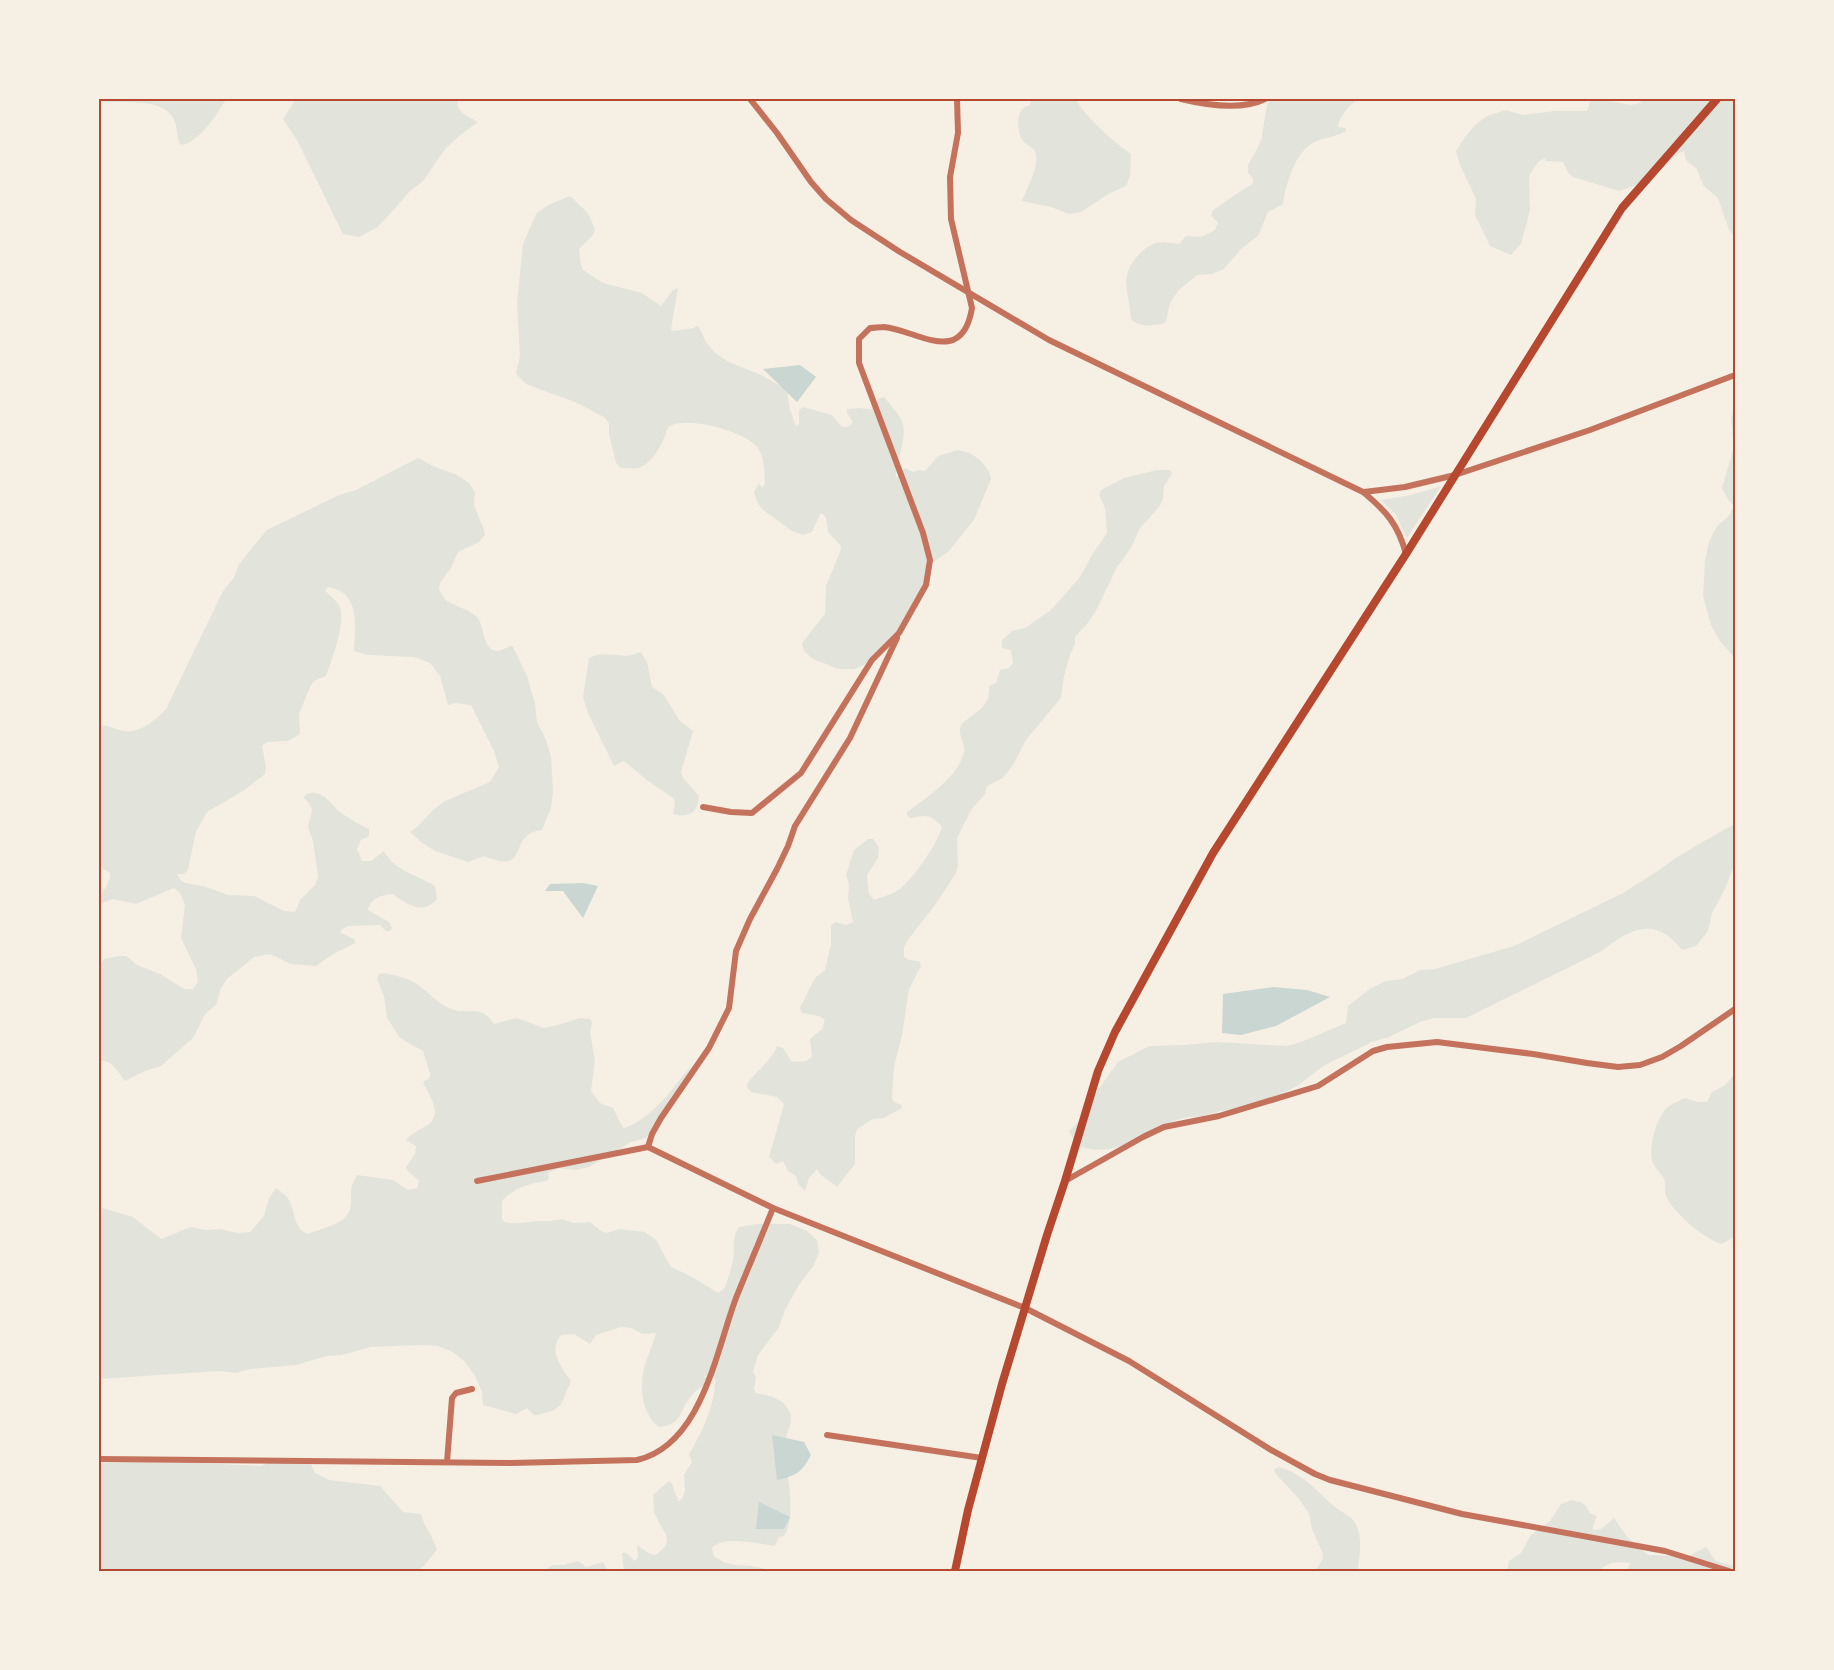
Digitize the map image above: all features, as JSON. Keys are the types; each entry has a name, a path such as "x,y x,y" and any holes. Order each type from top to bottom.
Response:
{"main road":[{"path":"956,1571 968,1510 1025,1308 1098,1071 1115,1032 1213,853 1406,554 1622,208 1717,99"}],"street":[{"path":"750,99 811,182 826,199 851,220 968,294 1049,340 1363,492 1382,507 1393,520 1402,537 1406,554"},
{"path":"648,1147 661,1118 709,1048 729,1008 736,951 750,918 777,869 802,814 850,738 899,633 926,585 930,560 923,533 859,363 859,339 870,328 885,327 931,341 945,342 956,338 964,331 970,320 972,308 951,219 950,177 958,133 957,99"},
{"path":"1181,99 1201,103 1238,105 1265,99"},
{"path":"1363,492 1405,488 1455,475 1590,430 1735,375"},
{"path":"703,807 752,813 801,772 872,660 899,633"},
{"path":"1065,1181 1164,1127 1220,1116 1309,1089 1333,1078 1373,1051 1387,1047 1437,1042 1618,1067 1640,1065 1662,1057 1681,1046 1735,1009"},
{"path":"477,1181 648,1147 773,1208 1025,1308 1129,1361 1261,1444 1330,1480 1462,1514 1665,1551 1729,1571"},
{"path":"99,1459 447,1462 637,1460 655,1454 679,1435 689,1422 707,1385 737,1297 773,1208"},
{"path":"447,1462 452,1398 456,1394 472,1389"},
{"path":"827,1435 982,1458"}],"shaded area":[{"path":"99,99 226,99 201,133 188,143 181,145 174,121 165,110 148,104 99,102"},
{"path":"296,99 457,99 461,111 478,122 445,149 423,181 411,190 378,227 359,237 343,234 297,140 283,119"},
{"path":"1032,99 1075,99 1100,129 1131,154 1130,176 1126,186 1108,194 1081,212 1069,214 1051,207 1022,201 1034,172 1036,155 1034,150 1021,138 1018,121 1020,112 1030,105"},
{"path":"1268,99 1359,99 1348,107 1341,118 1338,127 1346,128 1346,131 1315,142 1302,153 1289,178 1283,204 1268,212 1258,236 1241,249 1224,269 1212,274 1197,275 1178,291 1170,303 1166,321 1163,324 1146,325 1134,322 1131,319 1126,282 1132,264 1151,245 1165,242 1179,244 1186,236 1201,237 1215,230 1218,222 1211,216 1213,210 1253,184 1253,178 1248,173 1248,165 1261,141"},
{"path":"1597,99 1631,105 1640,103 1643,99 1735,99 1735,236 1729,230 1718,198 1703,185 1697,169 1686,160 1684,151 1649,181 1619,191 1573,177 1563,162 1546,161 1545,158 1538,162 1529,176 1530,210 1521,244 1511,255 1490,246 1475,215 1476,199 1456,151 1465,137 1487,116 1506,110 1522,115 1555,111 1587,111 1590,102"},
{"path":"570,196 588,213 595,229 593,235 579,249 583,270 603,283 642,293 661,306 673,290 678,288 671,329 673,331 694,328 698,325 706,342 715,353 787,390 790,410 796,426 799,424 799,410 803,407 832,415 842,427 848,427 853,422 847,409 872,409 879,398 884,397 900,417 904,429 896,478 905,468 913,472 925,471 938,456 958,450 970,453 989,471 991,479 974,520 948,552 932,563 909,615 892,643 864,665 854,669 838,669 813,659 804,651 802,643 825,614 826,586 841,546 828,532 826,518 822,513 812,532 803,535 792,531 762,509 754,492 759,483 762,488 765,484 763,461 758,448 752,442 718,428 681,423 667,429 658,450 644,466 621,468 616,463 609,434 609,423 604,417 577,403 526,384 516,374 520,356 517,302 523,244 536,214 548,205"},
{"path":"800,365 816,377 797,402 763,369"},
{"path":"1735,406 1735,658 1719,640 1711,625 1703,596 1705,560 1709,542 1717,526 1728,517 1734,506 1722,488 1734,447 1731,418"},
{"path":"418,458 457,475 469,483 475,492 474,505 485,535 479,542 458,552 451,568 440,583 439,589 447,601 477,617 490,648 498,651 512,645 527,676 535,704 537,722 551,757 553,792 551,808 542,830 531,833 524,839 514,858 509,861 499,861 484,856 468,862 435,851 410,832 445,801 490,782 499,767 494,751 471,705 455,703 448,705 440,676 430,663 414,657 368,655 354,651 355,621 351,603 339,590 328,587 325,591 338,603 341,612 340,630 326,676 314,681 299,714 300,734 288,741 267,742 262,746 265,774 243,791 207,812 196,832 188,870 184,874 177,874 185,883 203,886 228,895 254,896 284,911 295,912 300,900 315,885 318,877 313,841 308,827 312,810 304,798 305,795 317,793 344,815 369,829 369,836 361,840 357,849 362,861 371,861 384,851 388,858 400,868 435,886 437,899 432,904 420,908 393,894 377,898 368,910 389,922 392,928 390,931 386,931 380,925 348,926 341,930 341,933 354,939 355,943 316,966 291,964 270,954 254,957 227,979 221,988 216,1005 205,1014 193,1038 161,1066 125,1081 111,1064 99,1061 99,966 104,959 126,956 137,965 160,974 184,989 193,989 198,982 196,969 181,938 185,905 180,893 174,888 136,904 113,899 99,904 110,873 99,863 99,725 123,731 135,730 152,722 166,709 223,591 233,579 239,564 267,530 339,495 356,490"},
{"path":"1157,470 1170,470 1172,474 1164,486 1163,499 1160,506 1140,528 1131,548 1117,567 1097,609 1075,637 1075,644 1064,676 1061,698 1026,740 1013,765 1003,778 987,786 985,794 971,810 957,838 956,873 904,947 904,957 919,961 921,966 909,989 902,1035 894,1067 892,1098 902,1108 884,1118 873,1119 857,1129 855,1164 837,1187 817,1169 809,1178 805,1191 798,1184 796,1176 788,1171 783,1161 776,1164 769,1157 784,1104 777,1097 751,1092 747,1084 771,1057 777,1046 783,1048 792,1062 806,1061 812,1057 810,1039 822,1029 825,1020 819,1016 802,1013 800,1008 815,978 825,970 831,944 831,926 835,922 846,925 853,922 846,875 854,850 868,839 873,839 879,847 878,858 867,875 869,894 874,900 900,889 918,869 930,852 942,827 928,816 910,818 907,812 941,786 960,762 964,752 961,725 984,706 988,698 989,686 996,683 1000,670 1009,668 1013,663 1011,650 1002,648 1002,640 1012,631 1025,628 1051,610 1080,577 1107,533 1105,508 1099,495 1101,490 1124,478"},
{"path":"1441,486 1407,538 1396,515 1381,500 1411,495"},
{"path":"641,652 647,662 652,687 664,695 679,720 693,731 681,772 683,778 699,796 695,810 688,815 673,814 675,802 673,798 624,761 614,766 588,713 583,697 589,658 603,654 628,656"},
{"path":"1735,824 1735,863 1712,913 1708,931 1696,946 1682,950 1662,932 1642,929 1622,937 1600,952 1466,1018 1434,1018 1372,1042 1325,1065 1297,1086 1251,1109 1220,1111 1173,1121 1127,1144 1110,1149 1095,1150 1077,1146 1069,1131 1082,1118 1090,1101 1118,1062 1149,1046 1217,1042 1287,1046 1301,1042 1346,1023 1348,1006 1371,988 1386,981 1402,979 1420,970 1435,969 1514,946 1625,892 1677,857"},
{"path":"583,883 598,886 583,918 563,891 545,891 550,884"},
{"path":"384,973 412,981 451,1009 484,1014 494,1024 517,1018 544,1028 580,1018 590,1019 595,1061 591,1091 600,1103 613,1108 623,1128 649,1113 693,1066 646,1138 631,1142 589,1167 577,1170 559,1168 548,1173 549,1179 546,1181 517,1189 502,1201 504,1222 562,1219 573,1223 590,1222 607,1233 620,1229 645,1232 656,1240 671,1267 718,1293 724,1289 729,1274 733,1260 734,1239 739,1227 757,1224 790,1224 807,1231 817,1240 819,1252 814,1265 799,1285 785,1310 779,1327 758,1355 753,1372 756,1377 754,1389 756,1393 780,1401 788,1408 791,1417 785,1444 790,1491 788,1527 775,1546 732,1541 717,1544 712,1548 714,1556 721,1561 769,1571 624,1571 622,1553 626,1553 635,1561 638,1557 637,1545 655,1555 666,1545 666,1536 654,1512 653,1495 669,1481 678,1501 682,1499 685,1491 684,1475 692,1462 689,1454 707,1418 715,1388 715,1379 710,1375 704,1376 708,1382 692,1395 677,1420 667,1426 659,1427 648,1415 642,1390 643,1373 656,1333 643,1334 631,1328 621,1327 596,1335 590,1344 574,1334 561,1335 556,1347 557,1359 571,1381 561,1405 538,1415 534,1415 527,1408 516,1414 483,1405 482,1392 465,1362 453,1352 438,1346 371,1347 296,1365 250,1369 236,1373 219,1371 99,1379 99,1207 133,1217 161,1239 191,1227 238,1233 250,1232 264,1216 269,1198 276,1188 287,1197 299,1227 308,1234 335,1224 346,1216 350,1210 352,1186 357,1175 393,1180 408,1190 417,1188 419,1181 406,1167 415,1154 416,1146 406,1140 431,1122 434,1117 434,1106 423,1083 429,1079 430,1074 423,1051 400,1038 387,1018 384,996 377,979 379,974"},
{"path":"1273,987 1307,990 1330,997 1276,1026 1241,1035 1222,1033 1223,994"},
{"path":"1735,1074 1735,1237 1721,1244 1706,1236 1675,1210 1665,1194 1664,1179 1653,1163 1651,1150 1660,1117 1668,1107 1685,1098 1707,1102 1712,1092 1725,1085"},
{"path":"772,1435 804,1442 811,1455 805,1466 789,1477 777,1480"},
{"path":"280,1458 309,1459 315,1473 329,1480 380,1486 403,1512 421,1514 437,1550 417,1571 99,1571 99,1463 161,1461 261,1466"},
{"path":"1278,1467 1302,1478 1335,1507 1353,1519 1360,1538 1358,1568 1360,1571 1315,1571 1323,1554 1312,1529 1309,1514 1300,1500 1276,1474 1274,1470"},
{"path":"1571,1500 1583,1504 1590,1513 1597,1516 1592,1530 1601,1529 1614,1518 1627,1537 1648,1555 1689,1556 1706,1547 1716,1561 1731,1565 1735,1571 1627,1571 1630,1563 1622,1562 1609,1564 1599,1571 1507,1571 1509,1561 1521,1553 1531,1535 1550,1521 1561,1504"},
{"path":"759,1502 790,1517 784,1529 756,1529"},
{"path":"578,1561 586,1567 603,1562 608,1571 544,1571 552,1565"}]}
